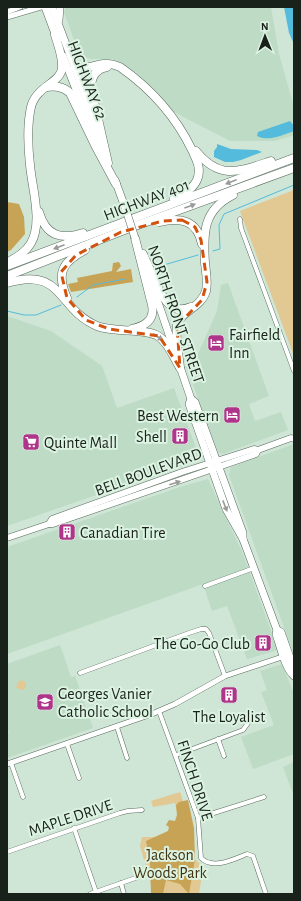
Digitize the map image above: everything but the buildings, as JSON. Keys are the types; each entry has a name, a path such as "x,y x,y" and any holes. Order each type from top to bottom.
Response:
{"highway":[{"path":"7,262 25,250 34,238 37,222 29,150 30,113 34,98 57,78 62,70 59,35"},
{"path":"34,190 44,226 51,232 58,235 67,236 77,235 138,217 185,193 195,183 198,177 199,168 197,161 186,139 174,120 150,93 120,67 108,64 99,64 85,68 75,68"},
{"path":"108,163 101,128 92,95 91,79 97,71 105,67 117,69 128,74"},
{"path":"45,87 60,87 70,93 116,184"},
{"path":"186,139 209,165 219,170 242,170 294,157"},
{"name":"HIGHWAY 401","path":"7,266 294,157"},
{"path":"180,368 177,326 182,316 199,303 204,296 206,288 205,226 208,217 225,199 292,169"},
{"name":"HIGHWAY 401","path":"7,276 292,169"},
{"path":"70,304 61,283 62,272 65,264 84,250 124,231 172,220 187,221 198,231 205,257"},
{"path":"135,238 164,300 175,308 182,310 199,303"},
{"path":"121,331 142,326 149,321 152,314 152,305 135,238"},
{"path":"7,283 22,279 41,280 51,286 81,315 92,323 103,328 148,333 159,336 163,339 180,368"}],"main road":[{"name":"HIGHWAY 62","path":"45,7 75,68 100,136 108,163"},
{"name":"HIGHWAY 62","path":"52,7 59,35 84,112 108,163 135,238"},
{"path":"59,35 60,7"},
{"name":"NORTH FRONT STREET","path":"135,238 180,368 192,399 195,402 228,514 243,539 277,630 281,632 290,673 294,676"},
{"name":"BELL BOULEVARD","path":"7,538 49,524 54,524 254,449 258,450 293,437"},
{"name":"NORTH FRONT STREET","path":"286,655 294,669"}],"street":[{"path":"7,12 20,7"},
{"path":"7,17 41,7"},
{"path":"240,219 241,228 294,371"},
{"path":"205,586 254,568"},
{"path":"80,673 189,633 206,629 209,633 225,676"},
{"path":"23,797 9,764 159,711 225,676 286,655"},
{"name":"FINCH DRIVE","path":"159,711 198,818 201,858 212,864 247,854 253,856 266,894"},
{"path":"176,755 243,730 248,723"},
{"path":"117,727 128,758"},
{"path":"218,739 224,756"},
{"path":"67,744 79,778"},
{"path":"198,818 264,797"},
{"name":"MAPLE DRIVE","path":"7,852 124,812 142,810"},
{"path":"74,828 96,892"},
{"path":"90,894 144,875"},
{"path":"121,883 124,894"}],"highlighted area":[{"path":"182,220 195,227 201,240 207,282 202,300 177,326 180,368 159,336 109,329 86,320 67,298 61,272 76,255 121,232 163,221"}],"shaded area":[{"path":"66,7 271,7 279,54 294,107 294,135 275,141 230,141 174,112 154,90 123,64 112,59 90,59 79,54 64,12"},
{"path":"228,283 269,396 249,404 255,421 281,412 288,430 223,454 218,452 186,366 194,363 217,311 221,285"},
{"name":"Quinte Mall","path":"7,316 51,331 102,366 117,408 174,388 199,456 197,460 7,526"},
{"path":"294,444 294,655 229,475 231,467"},
{"path":"208,479 243,554 278,650 247,659 227,606 212,611 203,584 7,654 7,547 180,487"},
{"name":"Georges Vanier Catholic School","path":"60,645 71,677 75,676 93,728 7,758 7,733 9,733 7,727 7,664"},
{"path":"282,664 294,694 294,754 253,769 241,737 274,725 261,692 267,690 260,671"},
{"path":"294,762 294,796 283,767"}],"green space":[{"path":"294,190 294,356 240,211"},
{"path":"7,202 19,204 24,217 25,234 11,250 7,252"},
{"path":"119,262 121,266 116,272 131,269 133,282 71,292 68,284 78,282 77,278 112,271 113,263"},
{"path":"22,680 26,683 26,688 23,690 16,688 18,682"},
{"name":"Jackson Woods Park","path":"180,792 190,821 195,859 203,867 199,894 154,894 140,846 142,837 166,837 178,816 175,803 153,807 151,801"},
{"name":"Jackson Woods Park","path":"188,800 194,828 195,859 189,894 180,884 166,880 163,894 151,894 150,860 146,841 168,831 169,827 166,825 169,820 175,821 177,815 176,805 179,802"}],"water":[{"path":"284,7 294,7 294,44 289,33"},
{"path":"290,121 294,126 294,131 271,138 261,138 257,136 258,132"},
{"path":"217,144 231,149 257,150 262,152 241,160 225,162 214,157 214,151"}],"waterway":[{"path":"213,251 220,249 219,225 224,214 294,185"},
{"path":"157,267 198,255"},
{"path":"77,297 93,285 125,279"},
{"path":"7,311 24,315 36,315 61,305"}],"place":[{"name":"Fairfield Inn","path":"216,343"},
{"name":"Best Western","path":"232,415"},
{"name":"Shell","path":"180,436"},
{"name":"Quinte Mall","path":"31,442"},
{"name":"Canadian Tire","path":"67,532"},
{"name":"The Go-Go Club","path":"263,643"},
{"name":"The Loyalist","path":"229,695"},
{"name":"Georges Vanier Catholic School","path":"45,702"}]}
